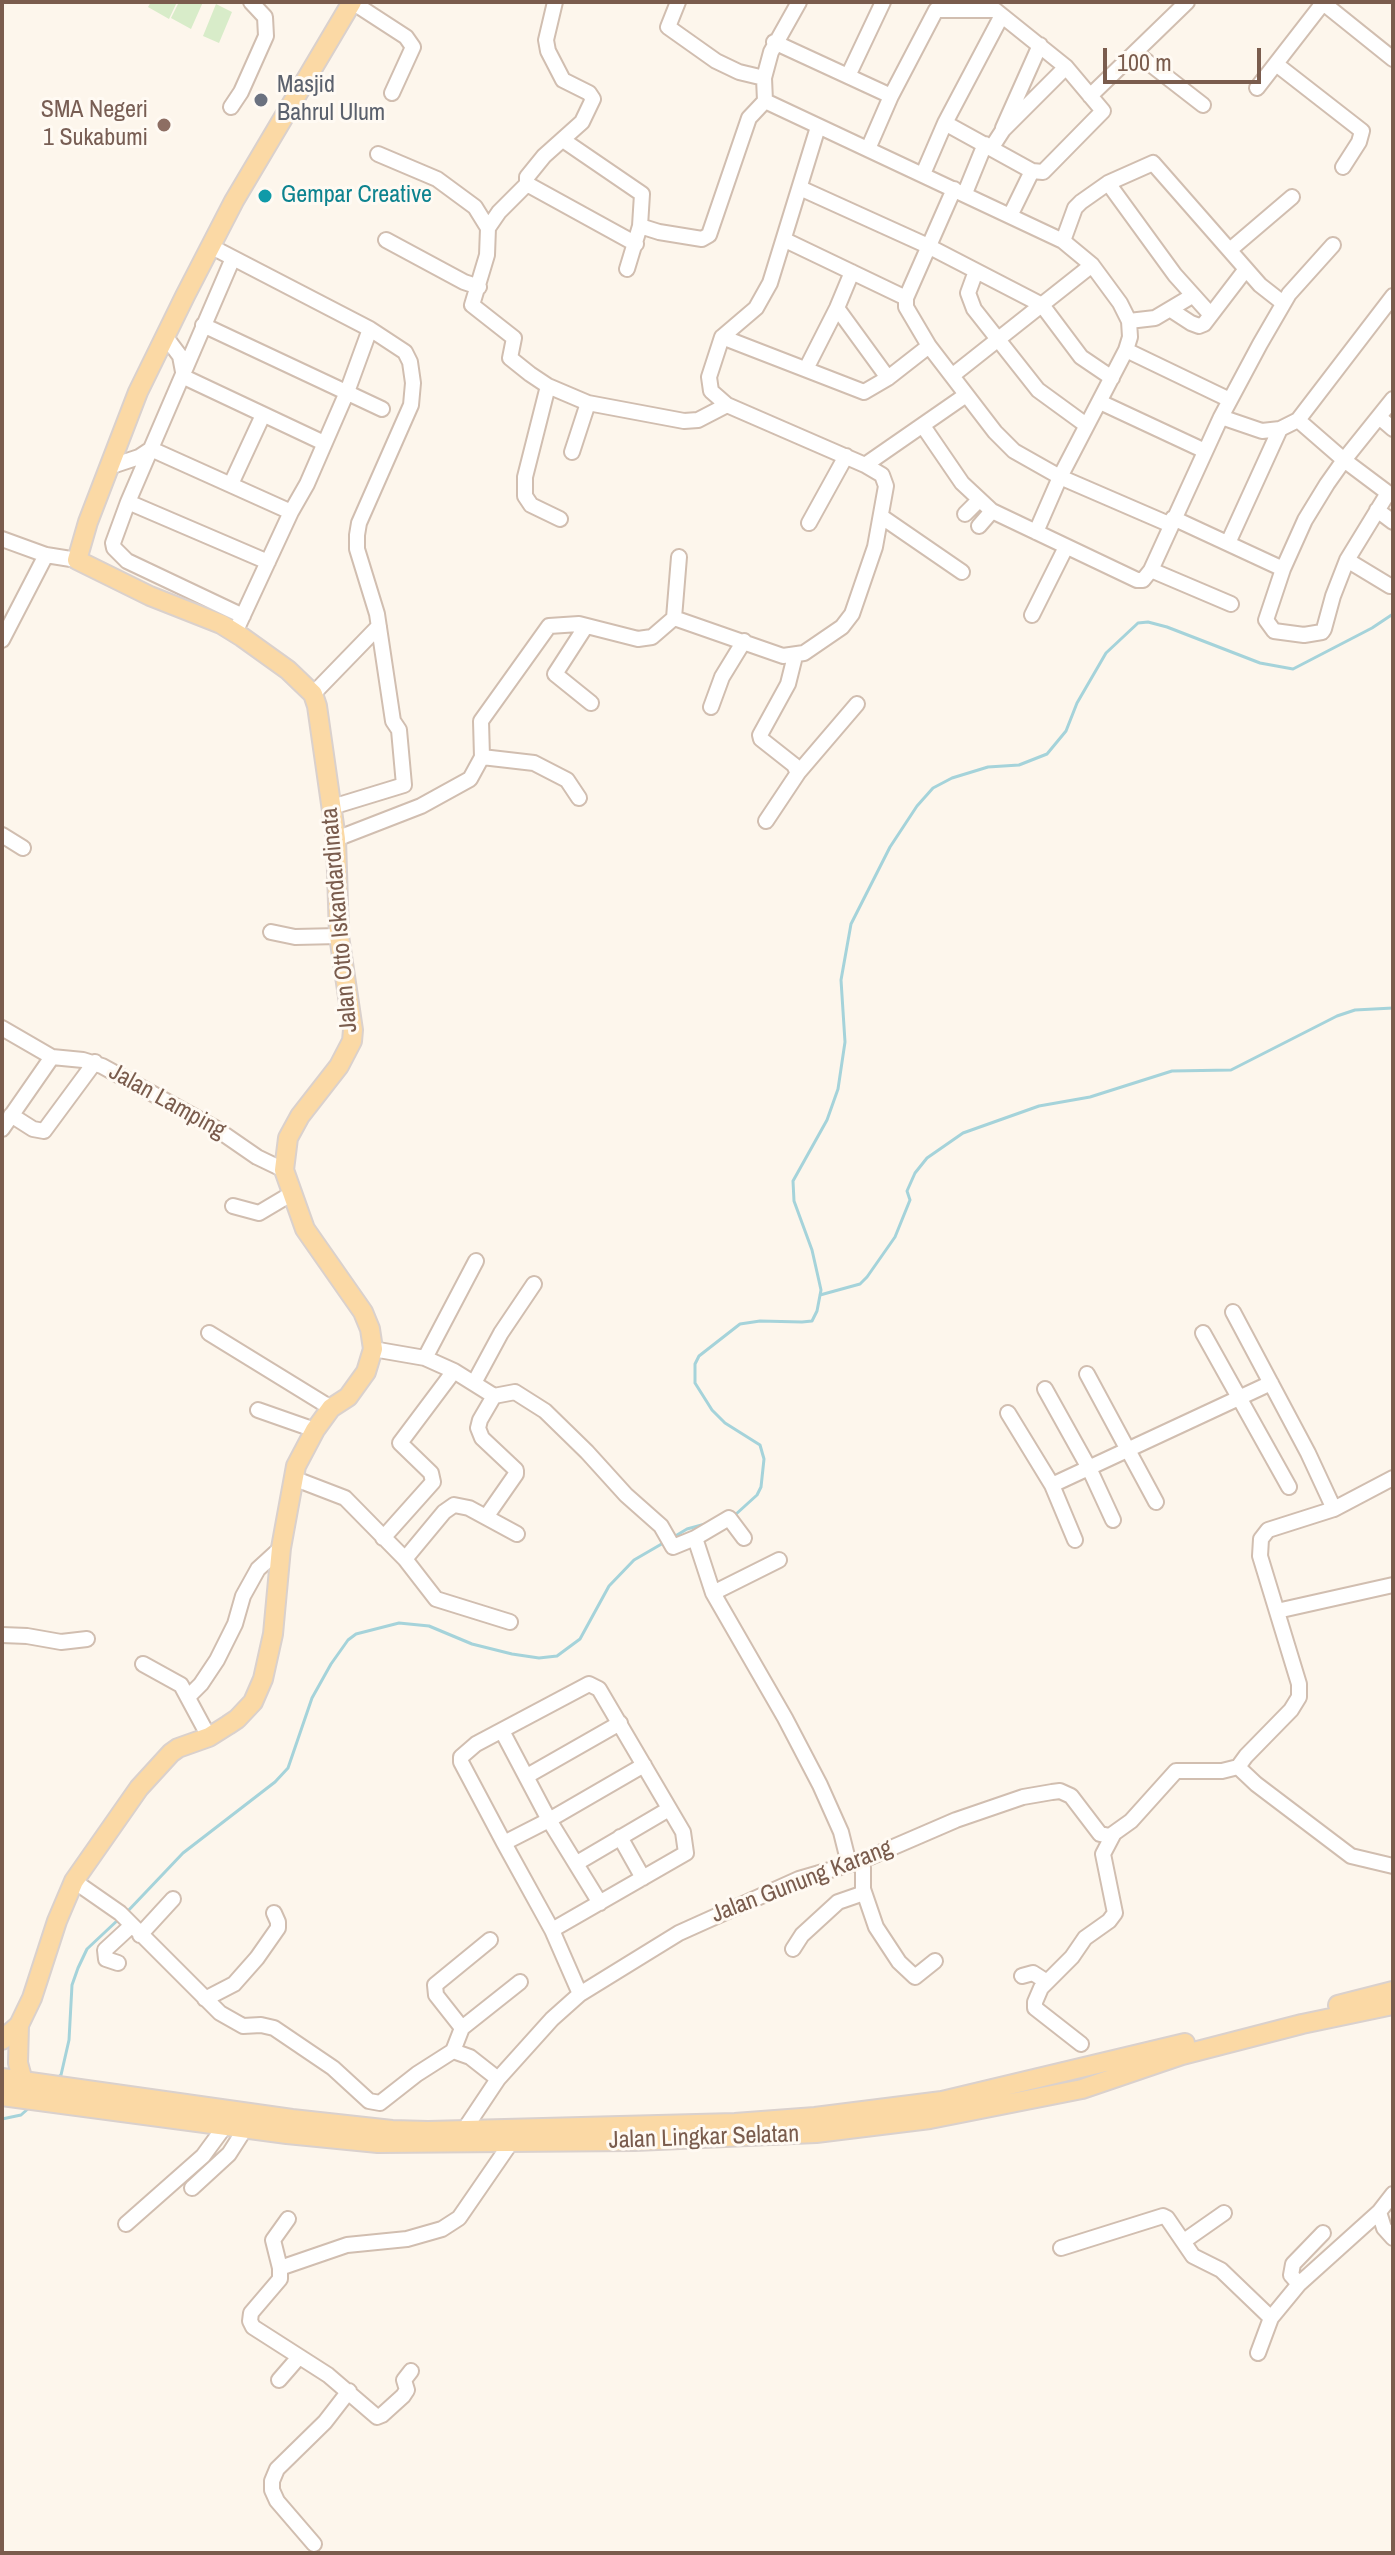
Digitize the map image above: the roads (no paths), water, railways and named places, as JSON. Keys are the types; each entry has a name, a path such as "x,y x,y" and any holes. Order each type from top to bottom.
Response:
{"main road":[{"path":"313,694 239,624 196,613 150,596 77,560 138,392 165,336 210,246 352,2"},
{"name":"Jalan Otto Iskandardinata","path":"313,694 321,717 336,839 339,936 353,1019 352,1041 339,1066 295,1123 285,1149 284,1170 305,1229 366,1317 373,1349"},
{"path":"2,2040 19,2025 32,1998 57,1921 74,1881 139,1788 160,1763 178,1748 209,1737 237,1719 253,1702 273,1634 280,1550 293,1478 315,1430 331,1408 348,1397 356,1386 368,1367 373,1349"},
{"name":"Jalan Lingkar Selatan","path":"3,2090 31,2082 392,2130 735,2123 816,2125 942,2101 1393,1991"},
{"name":"Jalan Lingkar Selatan","path":"3,2090 55,2103 245,2129 378,2143 635,2141 816,2125 930,2119 1082,2089 1182,2055 1302,2024 1393,2005"},
{"path":"19,2025 18,2063 31,2082"}],"street":[{"path":"231,107 266,36 265,17 251,2"},
{"path":"352,2 406,37 413,47 392,93"},
{"path":"527,184 529,174 544,156 582,122 589,112 593,96 563,80 548,51 546,40 555,2"},
{"path":"678,2 668,27 716,61 739,72 764,78"},
{"path":"640,226 659,232 702,239 707,237 749,118 765,101 764,78 774,42 799,2"},
{"path":"848,76 883,2"},
{"path":"1090,96 1187,2"},
{"path":"1257,88 1323,2 1393,59"},
{"path":"868,149 934,6 997,10 1066,67 1103,111 1046,171 1032,171 945,123"},
{"path":"923,174 997,10"},
{"path":"774,42 891,96"},
{"path":"1003,130 1040,45"},
{"path":"1136,53 1203,105"},
{"path":"1276,64 1362,131 1359,142 1343,167"},
{"path":"1066,67 988,145 928,246 906,298 906,307 929,346 966,395 1003,441 1024,457 1060,477 1228,543 1283,569"},
{"path":"765,101 1063,241 1092,265 1120,303 1129,321 1130,337 1126,350 1060,477 1036,532"},
{"path":"674,618 778,654 795,656 804,653 842,627 852,614 875,547 886,494 885,480 865,465 727,405 716,398 709,386 711,366 722,337 746,318 764,296 785,240 818,127"},
{"path":"563,140 642,194 640,226 627,269"},
{"path":"378,154 452,187 475,207 488,228"},
{"path":"1063,241 1075,208 1108,183 1150,163 1155,164 1260,285 1283,303"},
{"path":"1011,214 1032,171"},
{"path":"1108,183 1192,296 1211,315"},
{"path":"527,184 488,228 487,255 472,305 514,338 512,360 548,386 588,403 684,421 698,420 727,405"},
{"path":"527,184 636,244"},
{"path":"800,188 928,246 1042,305 1081,357 1112,378"},
{"path":"1231,249 1292,197"},
{"path":"386,240 479,287"},
{"path":"785,240 906,298"},
{"path":"923,426 946,463 992,511 1137,580 1143,580 1151,570 1221,417 1283,303 1333,245"},
{"path":"210,246 370,329 405,352 410,362 413,383 411,405 359,523 357,535 357,549 374,599 393,721 399,730 404,785 332,807"},
{"path":"233,258 113,543 121,557 239,624 347,392 370,329"},
{"path":"953,375 1092,265"},
{"path":"1171,310 1199,326 1204,324 1246,269"},
{"path":"976,271 969,289 970,300 998,341 1047,400 1086,425"},
{"path":"806,369 852,272"},
{"path":"185,296 210,307"},
{"path":"1129,321 1146,321 1192,296"},
{"path":"1221,417 1262,431 1280,429 1298,420 1388,317 1393,296"},
{"path":"837,308 888,378"},
{"path":"203,325 382,409"},
{"path":"165,336 180,356 184,377"},
{"path":"722,337 864,392 888,378 929,346"},
{"path":"1126,350 1230,400"},
{"path":"184,377 324,443"},
{"path":"548,386 525,477 525,496 531,505 560,519"},
{"path":"865,465 966,395"},
{"path":"1298,420 1344,460 1388,491 1388,495 1347,560 1322,632 1289,635 1274,631 1266,620 1283,569 1305,520 1344,460 1393,399"},
{"path":"1100,402 1205,451"},
{"path":"572,452 588,403"},
{"path":"231,484 263,415"},
{"path":"1379,417 1393,429"},
{"path":"1228,543 1280,429"},
{"path":"109,467 139,457 151,449"},
{"path":"151,449 291,512"},
{"path":"809,523 846,456"},
{"path":"965,514 979,500"},
{"path":"128,502 268,562"},
{"path":"1377,510 1393,522"},
{"path":"979,526 992,511"},
{"path":"882,517 962,572"},
{"path":"2,539 46,555 77,560"},
{"path":"1032,615 1066,547"},
{"path":"2,640 46,555"},
{"path":"336,839 421,806 464,783 473,774 482,757 481,721 546,629 559,624 586,626 642,639 652,637 674,618 679,557"},
{"path":"1347,560 1390,586"},
{"path":"1151,570 1231,604"},
{"path":"313,694 379,626"},
{"path":"586,626 555,674 591,703"},
{"path":"711,707 722,677 744,641"},
{"path":"795,656 788,684 760,737 794,765 798,773"},
{"path":"766,821 798,773 857,704"},
{"path":"482,757 534,763 567,780 579,798"},
{"path":"2,835 23,848"},
{"path":"271,932 295,937 339,936"},
{"name":"Jalan Lamping","path":"2,1028 52,1057 95,1062 284,1170"},
{"path":"2,1129 52,1057"},
{"path":"11,1115 33,1129 44,1131 95,1062"},
{"path":"233,1206 259,1213 291,1194"},
{"path":"425,1358 476,1261"},
{"path":"474,1383 506,1324 534,1284"},
{"path":"1233,1312 1308,1453 1334,1509"},
{"path":"209,1333 331,1408"},
{"path":"1203,1333 1289,1487"},
{"path":"373,1349 425,1358 454,1371 494,1396"},
{"path":"383,1538 433,1482 431,1473 400,1443 454,1371"},
{"path":"1087,1374 1156,1502"},
{"path":"1052,1485 1271,1383"},
{"path":"1045,1389 1089,1468 1113,1520"},
{"path":"486,1517 516,1474 479,1432 480,1420 494,1396 506,1392 519,1393 545,1411 587,1452 626,1495 661,1526 676,1548 729,1518 744,1538"},
{"path":"258,1410 315,1430"},
{"path":"1008,1413 1052,1485 1075,1540"},
{"path":"293,1478 345,1498 405,1559 436,1599 510,1622"},
{"path":"1081,2044 1035,2008 1036,1998 1088,1934 1109,1921 1115,1913 1103,1854 1113,1835 1144,1807 1176,1771 1222,1771 1238,1767 1291,1710 1299,1697 1299,1684 1260,1556 1261,1539 1268,1530 1334,1509 1393,1478"},
{"path":"405,1559 450,1507 464,1506 517,1534"},
{"path":"695,1538 713,1593 820,1785 855,1862 876,1927 911,1975 919,1975 935,1961"},
{"path":"188,1697 217,1660 235,1624 243,1596 258,1569 280,1550"},
{"path":"713,1593 779,1560"},
{"path":"1277,1611 1393,1585"},
{"path":"2,1635 61,1642 87,1639"},
{"path":"143,1664 181,1685 209,1737"},
{"path":"552,1930 686,1853 683,1832 620,1723 599,1689 585,1684 476,1744 461,1757 552,1930 580,1994"},
{"path":"527,1776 620,1723"},
{"path":"502,1731 549,1820 600,1903"},
{"path":"504,1843 644,1765"},
{"path":"1238,1767 1351,1856 1393,1866"},
{"name":"Jalan Gunung Karang","path":"464,2130 498,2079 552,2019 580,1994 679,1933 773,1889 855,1862 956,1820 1023,1797 1052,1792 1060,1791 1071,1796 1100,1834 1113,1835"},
{"path":"577,1863 669,1809"},
{"path":"620,1837 643,1878"},
{"path":"74,1881 129,1923 205,1999 236,2024 268,2026 282,2033 333,2068 369,2101 380,2103 453,2051 462,2028 520,1982"},
{"path":"793,1949 802,1935 838,1902 864,1893"},
{"path":"118,1963 106,1959 105,1950 129,1923 173,1899"},
{"path":"205,1999 234,1984 257,1958 278,1928 274,1913"},
{"path":"462,2028 436,1995 435,1985 490,1940"},
{"path":"1022,1976 1033,1973 1047,1982"},
{"path":"453,2051 470,2057 498,2079"},
{"path":"351,2125 369,2101"},
{"path":"126,2224 203,2156 225,2126"},
{"path":"192,2188 229,2154 245,2129"},
{"path":"280,2268 347,2245 407,2239 442,2229 459,2218 510,2144"},
{"path":"1258,2353 1271,2318 1299,2284 1379,2212 1393,2194"},
{"path":"1379,2212 1384,2228 1393,2238"},
{"path":"1184,2241 1224,2213"},
{"path":"1061,2248 1163,2216 1193,2256 1221,2270 1271,2318"},
{"path":"288,2219 273,2240 280,2268 278,2283 253,2310 250,2321 253,2327 349,2391 380,2417 403,2396 407,2390 404,2379 411,2371"},
{"path":"1299,2284 1291,2275 1293,2264 1323,2233"},
{"path":"279,2380 299,2357"},
{"path":"314,2544 277,2501 272,2481 277,2469 325,2422 349,2391"}],"waterway":[{"path":"735,1515 757,1495 764,1459 760,1445 725,1423 712,1410 695,1383 695,1364 699,1356 740,1324 812,1321 817,1311 821,1290 812,1250 794,1201 793,1181 827,1120 838,1089 845,1042 841,980 851,924 890,847 917,806 933,788 952,778 988,767 1019,765 1047,754 1066,731 1077,703 1106,653 1138,623 1167,627 1260,663 1293,669 1393,614"},
{"path":"820,1295 860,1284 867,1277 895,1237 910,1200 907,1191 915,1173 927,1158 963,1133 1039,1106 1090,1097 1172,1071 1231,1070 1337,1016 1355,1010 1393,1008"},
{"path":"672,1538 687,1529 709,1523"},
{"path":"126,1913 183,1853 275,1782 288,1768 312,1698 331,1664 356,1634 399,1623 429,1626 472,1644 512,1654 539,1658 557,1656 580,1639 609,1586 634,1560 665,1542"},
{"path":"57,2078 61,2075 69,2040 72,1985 78,1968 87,1949 120,1918"},
{"path":"2,2119 21,2115 30,2107"}],"place":[{"name":"Masjid Bahrul Ulum","path":"261,100"},
{"name":"SMA Negeri 1 Sukabumi","path":"164,125"},
{"name":"Gempar Creative","path":"265,196"}]}
